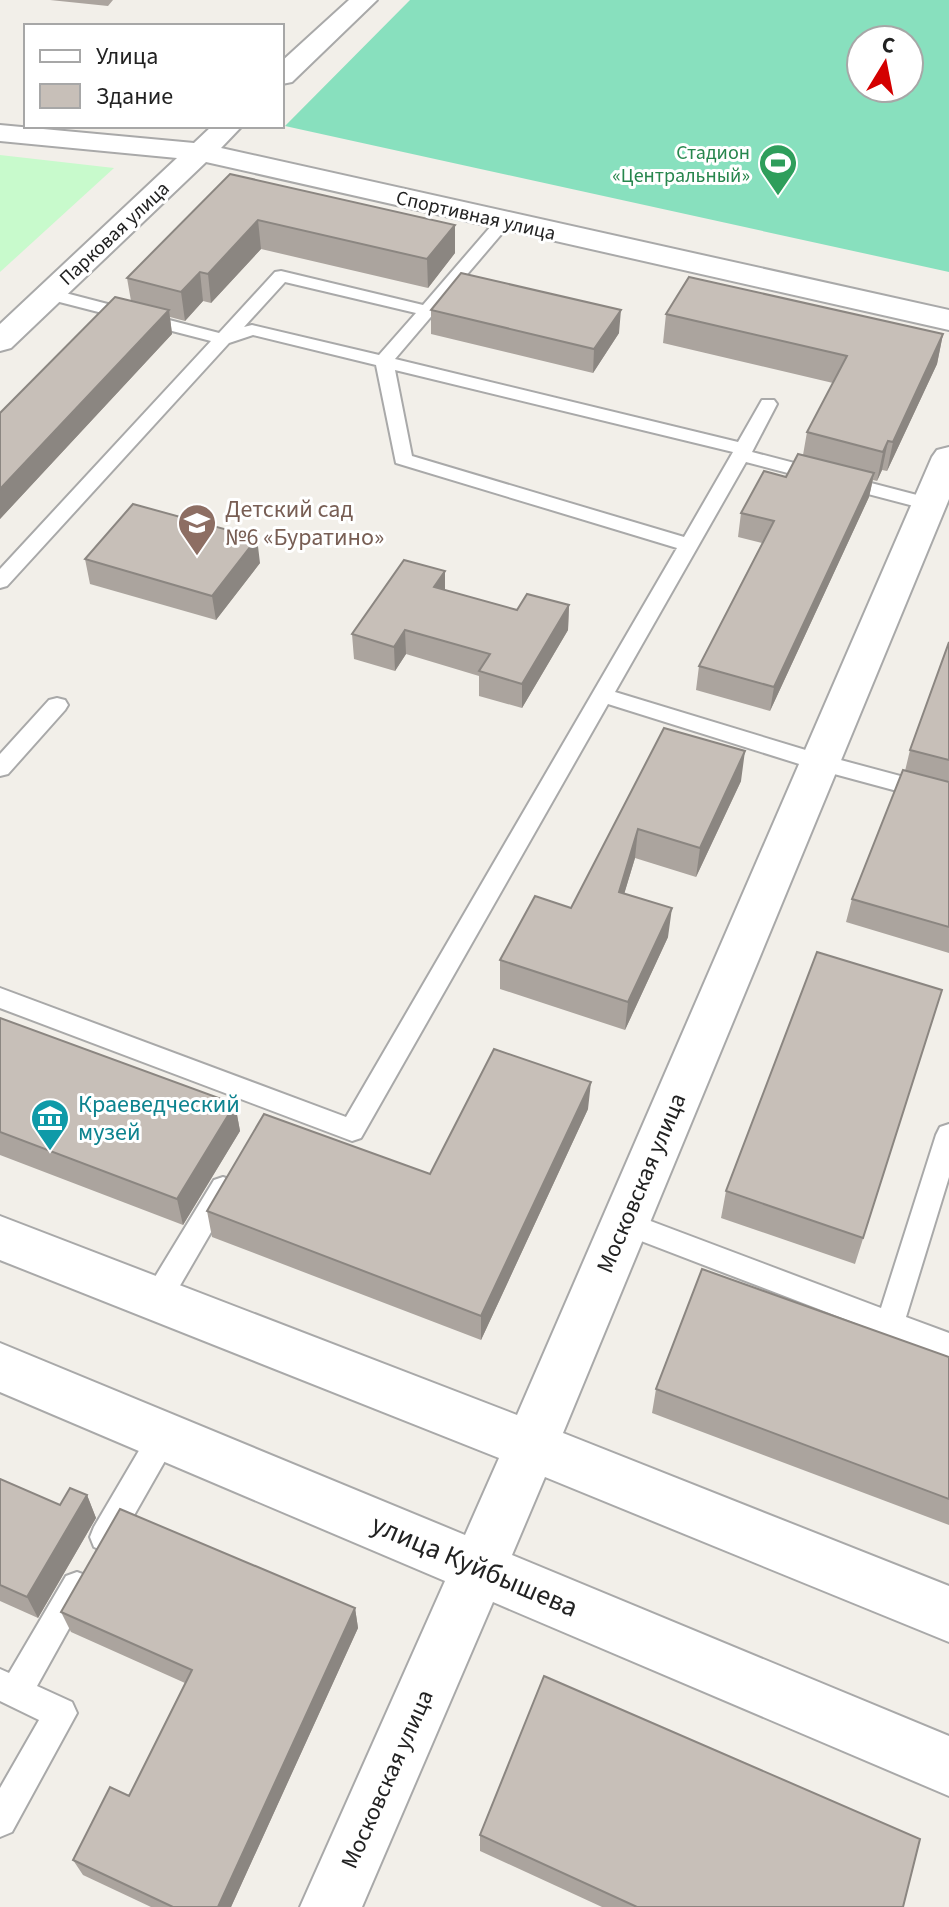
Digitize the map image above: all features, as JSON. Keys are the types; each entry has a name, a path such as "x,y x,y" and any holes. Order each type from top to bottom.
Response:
{"street":[{"path":"284,74 364,0"},
{"name":"Парковая улица","path":"0,341 226,128"},
{"name":"Спортивная улица","path":"0,133 199,152 949,320"},
{"name":"Московская улица","path":"331,1907 480,1566 949,457"},
{"path":"0,1238 530,1445 949,1614"},
{"name":"улица Куйбышева","path":"0,1367 480,1566 949,1766"}],"lane":[{"path":"384,361 504,221"},
{"path":"0,581 281,276 427,311"},
{"path":"50,294 223,339 252,330 384,361 743,452 929,504"},
{"path":"384,361 403,459 689,545"},
{"path":"0,998 352,1130 768,404"},
{"path":"602,695 820,762 949,797"},
{"path":"0,768 57,705"},
{"path":"259,1128 275,1101"},
{"path":"890,1323 949,1135"},
{"path":"157,1299 235,1167"},
{"path":"624,1223 949,1346"},
{"path":"0,1820 61,1713 8,1688 164,1435"}],"green space":[{"name":"Стадион «Центральный»","path":"410,0 949,0 949,272 285,126"},
{"path":"0,155 114,168 0,272"}],"building":[{"path":"230,174 455,225 427,259 258,220 208,274 200,272 181,292 127,278"},
{"path":"461,273 621,310 594,349 431,310"},
{"path":"689,277 943,334 893,442 888,441 883,452 807,432 847,356 666,314"},
{"path":"115,297 169,310 0,489 0,413"},
{"path":"798,454 874,473 774,687 699,666 774,521 741,513 764,471 786,477"},
{"path":"133,504 257,538 212,596 85,559"},
{"path":"404,560 445,571 434,587 517,610 527,594 569,605 522,684 479,671 490,654 405,630 394,647 352,634"},
{"path":"949,642 949,760 910,750"},
{"path":"664,728 745,751 700,848 638,829 619,892 672,908 628,1002 500,960 535,896 571,908"},
{"path":"903,770 949,782 949,927 852,899"},
{"path":"817,952 942,990 863,1238 726,1191"},
{"path":"0,1018 235,1104 177,1199 0,1132"},
{"path":"494,1049 591,1082 481,1316 207,1211 264,1114 430,1174"},
{"path":"702,1269 949,1357 949,1499 656,1389"},
{"path":"0,1479 60,1505 70,1488 87,1495 27,1597 0,1585"},
{"path":"120,1509 355,1608 218,1907 173,1907 73,1860 110,1787 129,1796 192,1670 61,1612"},
{"path":"544,1676 920,1839 903,1907 637,1907 480,1835"}],"place":[{"name":"Стадион «Центральный»","path":"778,197"},
{"name":"Детский сад №6 «Буратино»","path":"197,557"},
{"name":"Краеведческий музей","path":"50,1152"}]}
